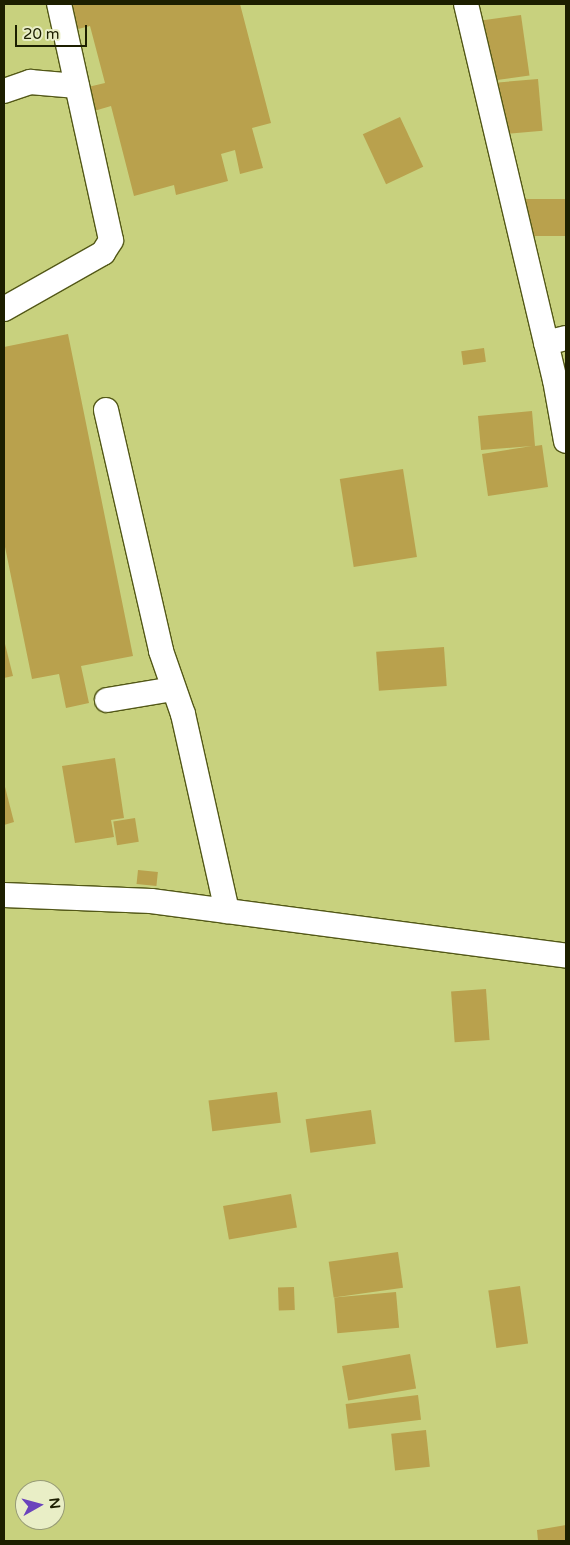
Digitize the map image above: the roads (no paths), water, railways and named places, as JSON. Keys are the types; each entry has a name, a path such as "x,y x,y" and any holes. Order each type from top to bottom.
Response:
{"street":[{"path":"4,309 103,252 111,240 59,4"},
{"path":"466,4 556,340 566,441"},
{"path":"4,91 30,82 77,86"},
{"path":"106,410 173,689 183,714 227,911"},
{"path":"107,700 173,689"},
{"path":"4,895 152,901 566,958"}]}
